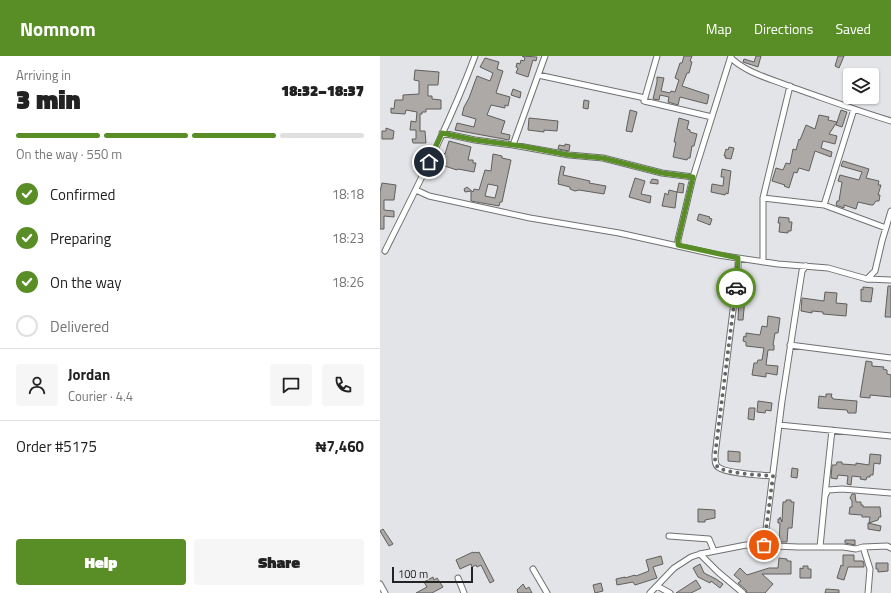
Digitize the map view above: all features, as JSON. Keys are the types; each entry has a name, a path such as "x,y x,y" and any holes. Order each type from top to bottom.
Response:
{"street":[{"path":"385,251 416,190 467,78 475,56"},
{"path":"513,145 545,56"},
{"path":"657,56 644,101 712,117"},
{"path":"678,245 679,232 693,177 731,57 745,69 763,77 891,121"},
{"path":"538,75 645,98"},
{"path":"763,262 763,198 790,86"},
{"path":"824,205 854,109"},
{"path":"442,133 475,140 569,155 603,158 662,173 693,177"},
{"path":"416,190 429,196 530,218 619,233 738,258 797,266 828,268 868,279 891,280"},
{"path":"763,198 824,205 886,228"},
{"path":"868,279 875,271 891,211"},
{"path":"738,258 738,270 715,455 716,464 717,467 725,471 773,476"},
{"path":"797,266 802,271"},
{"path":"764,545 790,345 802,271 806,266"},
{"path":"875,271 879,280"},
{"path":"790,345 891,358"},
{"path":"779,425 891,436"},
{"path":"820,547 832,430"},
{"path":"825,496 828,490 834,489 891,493"},
{"path":"669,536 709,539 714,551"},
{"path":"650,593 674,568 683,561 700,554 714,551 746,545 843,547 856,549 863,547 890,546"},
{"path":"863,547 867,556 870,570 868,593"},
{"path":"700,554 718,572 743,593"},
{"path":"533,569 547,593"},
{"path":"458,578 464,593"},
{"path":"380,584 386,593"},
{"path":"657,586 670,593"}],"building":[{"path":"522,56 537,57 536,61 533,60 528,77 516,73 518,68 516,67 517,63 520,64 521,60 524,61 525,58"},
{"path":"684,56 692,56 690,61 692,62 689,73 687,73 682,86 709,95 707,104 680,97 678,105 668,102 669,97 660,95 659,100 653,99 657,77 664,78 661,91 670,93 671,91 675,92 679,80 675,78"},
{"path":"756,56 761,56 758,67 743,62 744,59 754,62"},
{"path":"838,56 844,56 839,68 835,66"},
{"path":"485,58 499,62 497,69 503,71 496,93 510,97 508,106 505,105 505,108 491,105 487,115 505,121 501,133 510,135 509,140 455,130 457,123 474,127 476,119 462,115 477,76 490,81 493,73 480,67"},
{"path":"415,70 439,72 438,85 428,85 428,96 432,96 432,99 441,100 441,109 426,109 426,112 422,112 422,114 420,114 420,131 425,131 426,143 413,143 412,139 416,139 416,130 410,130 411,121 416,122 417,112 406,110 405,114 391,113 391,108 394,109 395,100 403,100 403,95 419,94 419,81 414,80"},
{"path":"513,89 521,92 520,98 511,95"},
{"path":"584,100 589,101 588,109 583,108"},
{"path":"630,110 637,112 632,132 626,131"},
{"path":"841,110 847,112 842,127 836,125"},
{"path":"819,115 829,117 828,120 837,122 829,134 837,136 835,144 823,141 821,148 832,152 831,157 815,151 809,171 799,168 797,173 794,172 789,188 784,186 785,185 772,181 776,168 783,170 786,163 790,164 793,149 796,150 799,139 800,140 806,125 815,129"},
{"path":"529,118 558,121 557,131 544,130 544,132 528,130"},
{"path":"679,118 689,121 687,129 690,130 690,132 697,134 694,146 692,146 690,158 687,160 673,157 676,142 674,142"},
{"path":"386,128 394,131 393,139 382,139 382,131 386,131"},
{"path":"449,141 471,147 468,160 473,160 473,163 476,163 474,172 457,170 435,163 439,153 443,155 444,153 445,154"},
{"path":"565,144 570,145 569,151 558,149 559,145 565,146"},
{"path":"729,147 734,148 731,159 725,158 726,156 724,156 726,149 728,150"},
{"path":"493,154 511,160 502,202 500,202 499,206 471,201 471,191 465,192 464,189 467,187 473,192 474,189 479,190 485,170 491,171","holes":["488,184 498,186 495,198 485,196"]},
{"path":"843,161 869,169 866,178 879,181 878,185 881,185 878,195 880,195 879,201 876,201 873,205 858,202 856,209 844,205 844,208 836,205 837,201 839,201 842,182 838,181 840,175 859,180 862,172 841,166"},
{"path":"561,166 565,167 563,175 590,181 589,183 606,186 604,194 579,190 575,191 570,189 570,187 558,184"},
{"path":"722,169 731,171 728,194 726,193 725,195 711,192 712,184 723,186 724,177 721,177"},
{"path":"635,178 645,181 641,194 651,196 650,203 629,197"},
{"path":"652,179 658,180 658,184 650,183"},
{"path":"382,183 396,185 394,200 384,200 384,210 394,211 394,217 384,216 384,229 380,229 380,192"},
{"path":"679,183 684,184 683,193 677,192"},
{"path":"669,190 677,192 675,208 662,206 665,193 668,195"},
{"path":"699,214 712,219 710,225 697,220"},
{"path":"779,217 789,218 789,222 792,222 791,231 788,231 788,233 779,232"},
{"path":"888,286 891,286 891,317 885,317"},
{"path":"863,287 873,288 871,302 861,301 861,289 863,290"},
{"path":"825,292 837,293 836,303 847,304 846,316 823,314 823,312 812,311 812,313 801,311 802,298 824,301"},
{"path":"739,298 745,298 743,320 738,320"},
{"path":"768,316 780,318 778,333 775,333 773,345 774,350 768,350 766,365 778,366 777,375 766,373 766,377 752,375 754,363 757,363 758,360 762,360 764,348 746,346 746,342 743,341 744,336 746,337 746,333 760,335 762,326 767,327"},
{"path":"866,361 872,362 872,366 884,367 883,369 887,370 887,374 891,375 891,397 870,395 870,398 860,397"},
{"path":"826,394 832,394 831,397 833,399 857,401 856,413 848,413 847,410 818,408 819,396 826,397"},
{"path":"758,401 772,403 771,411 766,410 765,413 757,412"},
{"path":"749,408 755,408 754,420 748,419"},
{"path":"728,451 740,452 740,462 728,461"},
{"path":"870,454 881,455 880,464 874,463 873,475 867,477 866,480 860,479 861,477 852,476 851,485 847,484 848,476 838,475 837,479 831,478 832,465 836,465 837,462 842,462 842,464 856,465 856,463 869,465"},
{"path":"792,468 798,469 797,478 791,477"},
{"path":"852,494 855,494 856,502 861,502 863,507 880,507 881,517 879,517 878,520 869,523 870,517 849,514 850,507 852,507 852,501 850,498"},
{"path":"786,500 791,500 791,502 794,502 792,528 788,528 787,542 779,542 780,523 778,523 778,519 780,519 780,517 782,522 783,502 786,502"},
{"path":"698,509 715,510 715,518 705,520 705,522 698,522"},
{"path":"868,523 881,526 880,531 868,529"},
{"path":"383,529 393,544 389,546 380,531"},
{"path":"845,540 855,540 855,545 845,543"},
{"path":"473,552 479,552 494,581 490,583 481,565 472,567 471,564 460,569 456,560"},
{"path":"843,555 854,555 854,561 863,561 864,564 864,567 848,567 844,580 837,578 841,565 843,566"},
{"path":"661,556 663,564 653,567 657,578 635,585 633,582 617,585 616,579 636,576 649,571 646,560"},
{"path":"779,558 791,561 791,574 762,574 773,584 765,593 747,593 746,590 738,583 741,581 734,575 740,568 747,575 769,568 778,568"},
{"path":"876,563 888,563 888,571 878,572 878,569 876,569"},
{"path":"700,564 704,573 723,584 720,588 711,581 710,583 698,577 693,568"},
{"path":"803,566 808,566 808,569 811,569 811,578 800,578 800,568 803,569"},
{"path":"433,577 434,580 437,578 443,587 432,593 416,593 427,587 424,582"},
{"path":"696,580 701,588 691,593 676,593"},
{"path":"601,583 603,591 595,593 593,585"},
{"path":"523,584 526,589 529,587 532,593 518,593 517,590"},
{"path":"826,589 839,590 839,593 825,593"}],"way so far":[{"path":"736,288 715,455 717,467 725,471 773,476 764,545"}],"route":[{"path":"429,162 442,133 475,140 498,142 569,155 603,158 662,173 693,177 682,218 678,245 718,255 738,258 736,288"}]}
